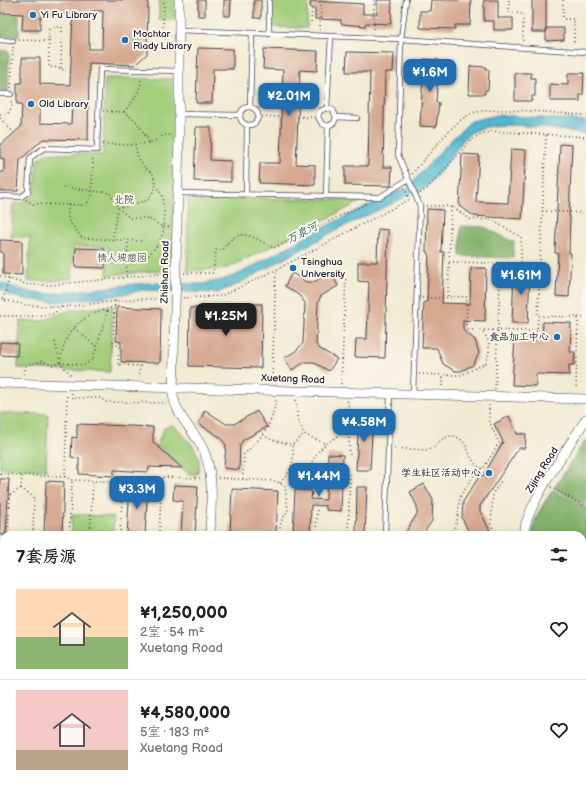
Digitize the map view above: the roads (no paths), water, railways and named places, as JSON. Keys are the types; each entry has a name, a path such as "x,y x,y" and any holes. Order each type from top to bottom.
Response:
{"street":[{"name":"Zhishan Road","path":"179,0 179,135 173,386 174,400 178,413 202,447 208,462 211,478 210,531"},
{"name":"Xuetang Road","path":"0,383 71,380 139,386 586,399"},
{"name":"Zijing Road","path":"525,531 527,518 586,419"}],"lane":[{"path":"269,0 269,34"},
{"path":"406,0 401,39 398,155 407,180 420,206 413,394"},
{"path":"179,30 401,39 586,52"},
{"path":"250,107 252,34"},
{"path":"327,108 331,37"},
{"path":"0,40 16,40"},
{"path":"0,196 21,197 28,192 30,158 44,148 97,150 100,69 179,71"},
{"path":"0,94 11,94"},
{"path":"250,107 256,110 258,116 256,122 247,125 242,122 240,115 243,109 250,107"},
{"path":"327,108 333,110 336,117 334,123 328,126 322,124 318,117 320,111 327,108"},
{"path":"179,114 240,115"},
{"path":"336,117 357,118"},
{"path":"246,194 247,125"},
{"path":"326,196 328,126"},
{"path":"178,193 380,197 407,180"},
{"path":"385,531 390,394"}],"water":[{"path":"497,115 586,121 586,134 540,127 504,125 487,127 474,131 464,139 448,162 430,183 416,195 411,184 446,145 471,121"},
{"path":"401,189 404,198 340,228 238,284 217,293 143,290 114,296 53,302 23,299 6,294 9,286 34,293 49,294 145,283 202,284 222,280 239,274 311,234"}],"waterway":[{"name":"万泉河","path":"394,198 409,191 419,183"},
{"name":"万泉河","path":"0,286 18,292"}],"place":[{"name":"Yi Fu Library","path":"33,15"},
{"name":"Mochtar Riady Library","path":"125,40"},
{"name":"Old Library","path":"31,104"},
{"name":"Tsinghua University","path":"293,268"},
{"name":"食品加工中心","path":"557,337"},
{"name":"学生社区活动中心","path":"489,473"}],"park label":[{"name":"北院","path":"124,200"},
{"name":"情人坡憩园","path":"122,258"}]}
